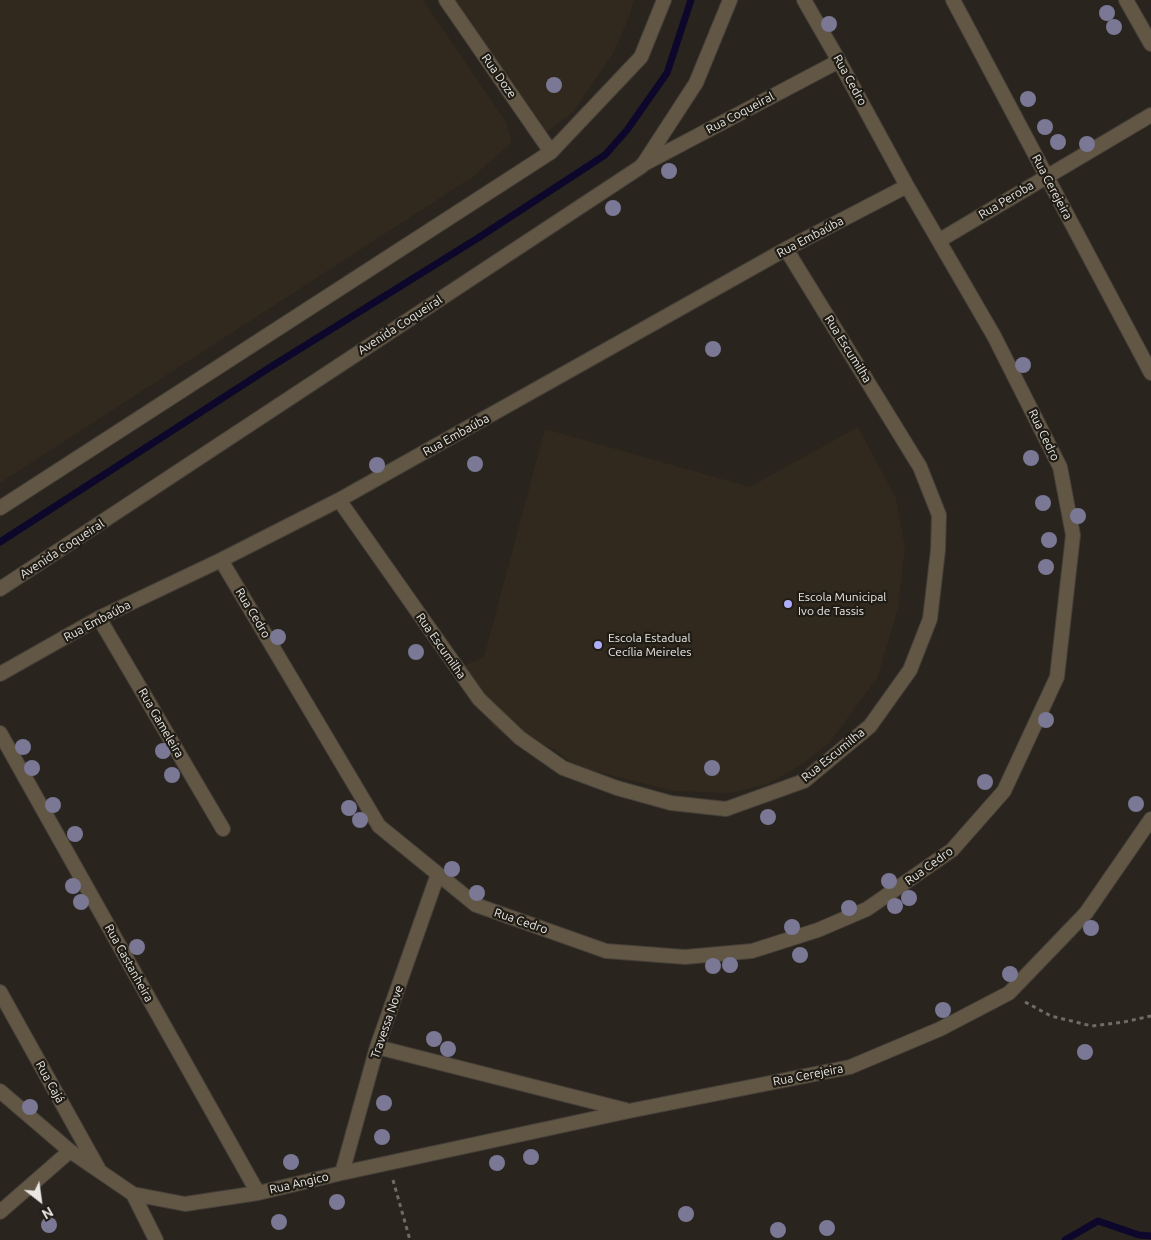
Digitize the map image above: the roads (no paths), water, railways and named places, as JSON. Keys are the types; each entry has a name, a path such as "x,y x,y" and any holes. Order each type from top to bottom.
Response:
{"street":[{"name":"Rua Doze","path":"446,0 551,152"},
{"path":"0,508 551,152 641,57 664,0"},
{"name":"Avenida Coqueiral","path":"0,589 642,166 696,83 730,0"},
{"name":"Rua Cedro","path":"221,560 379,826 476,905 606,951 685,957 752,951 818,930 867,910 952,850 1004,791 1057,677 1073,534 1060,468 994,336 907,186 804,0"},
{"name":"Rua Cerejeira","path":"954,0 1151,374"},
{"path":"1126,0 1151,44"},
{"name":"Rua Coqueiral","path":"642,166 839,61"},
{"name":"Rua Peroba","path":"940,240 1151,115"},
{"name":"Rua Embaúba","path":"0,674 99,618 221,560 339,500 786,249 907,186"},
{"name":"Rua Escumilha","path":"339,500 479,699 520,738 563,768 617,788 671,802 726,809 804,781 870,726 910,670 930,619 938,550 938,515 920,467 786,249"},
{"name":"Rua Gameleira","path":"99,618 222,829"},
{"name":"Rua Castanheira","path":"0,733 258,1193"},
{"name":"Rua Cerejeira","path":"377,1047 629,1111 850,1067 940,1029 1009,993 1086,913 1151,819"},
{"name":"Travessa Nove","path":"342,1173 377,1047 438,874"},
{"name":"Rua Cajá","path":"0,992 99,1171"},
{"name":"Rua Angico","path":"0,1091 70,1151 133,1194 186,1204 258,1193 629,1111"},
{"path":"0,1212 70,1151"},
{"path":"133,1194 156,1240"}],"waterway":[{"path":"0,542 269,368 478,238 605,155 627,130 667,73 691,0"},
{"path":"1065,1240 1098,1221 1139,1235 1151,1236"}],"place":[{"name":"Escola Municipal Ivo de Tassis","path":"788,604"},
{"name":"Escola Estadual Cecília Meireles","path":"598,645"}]}
